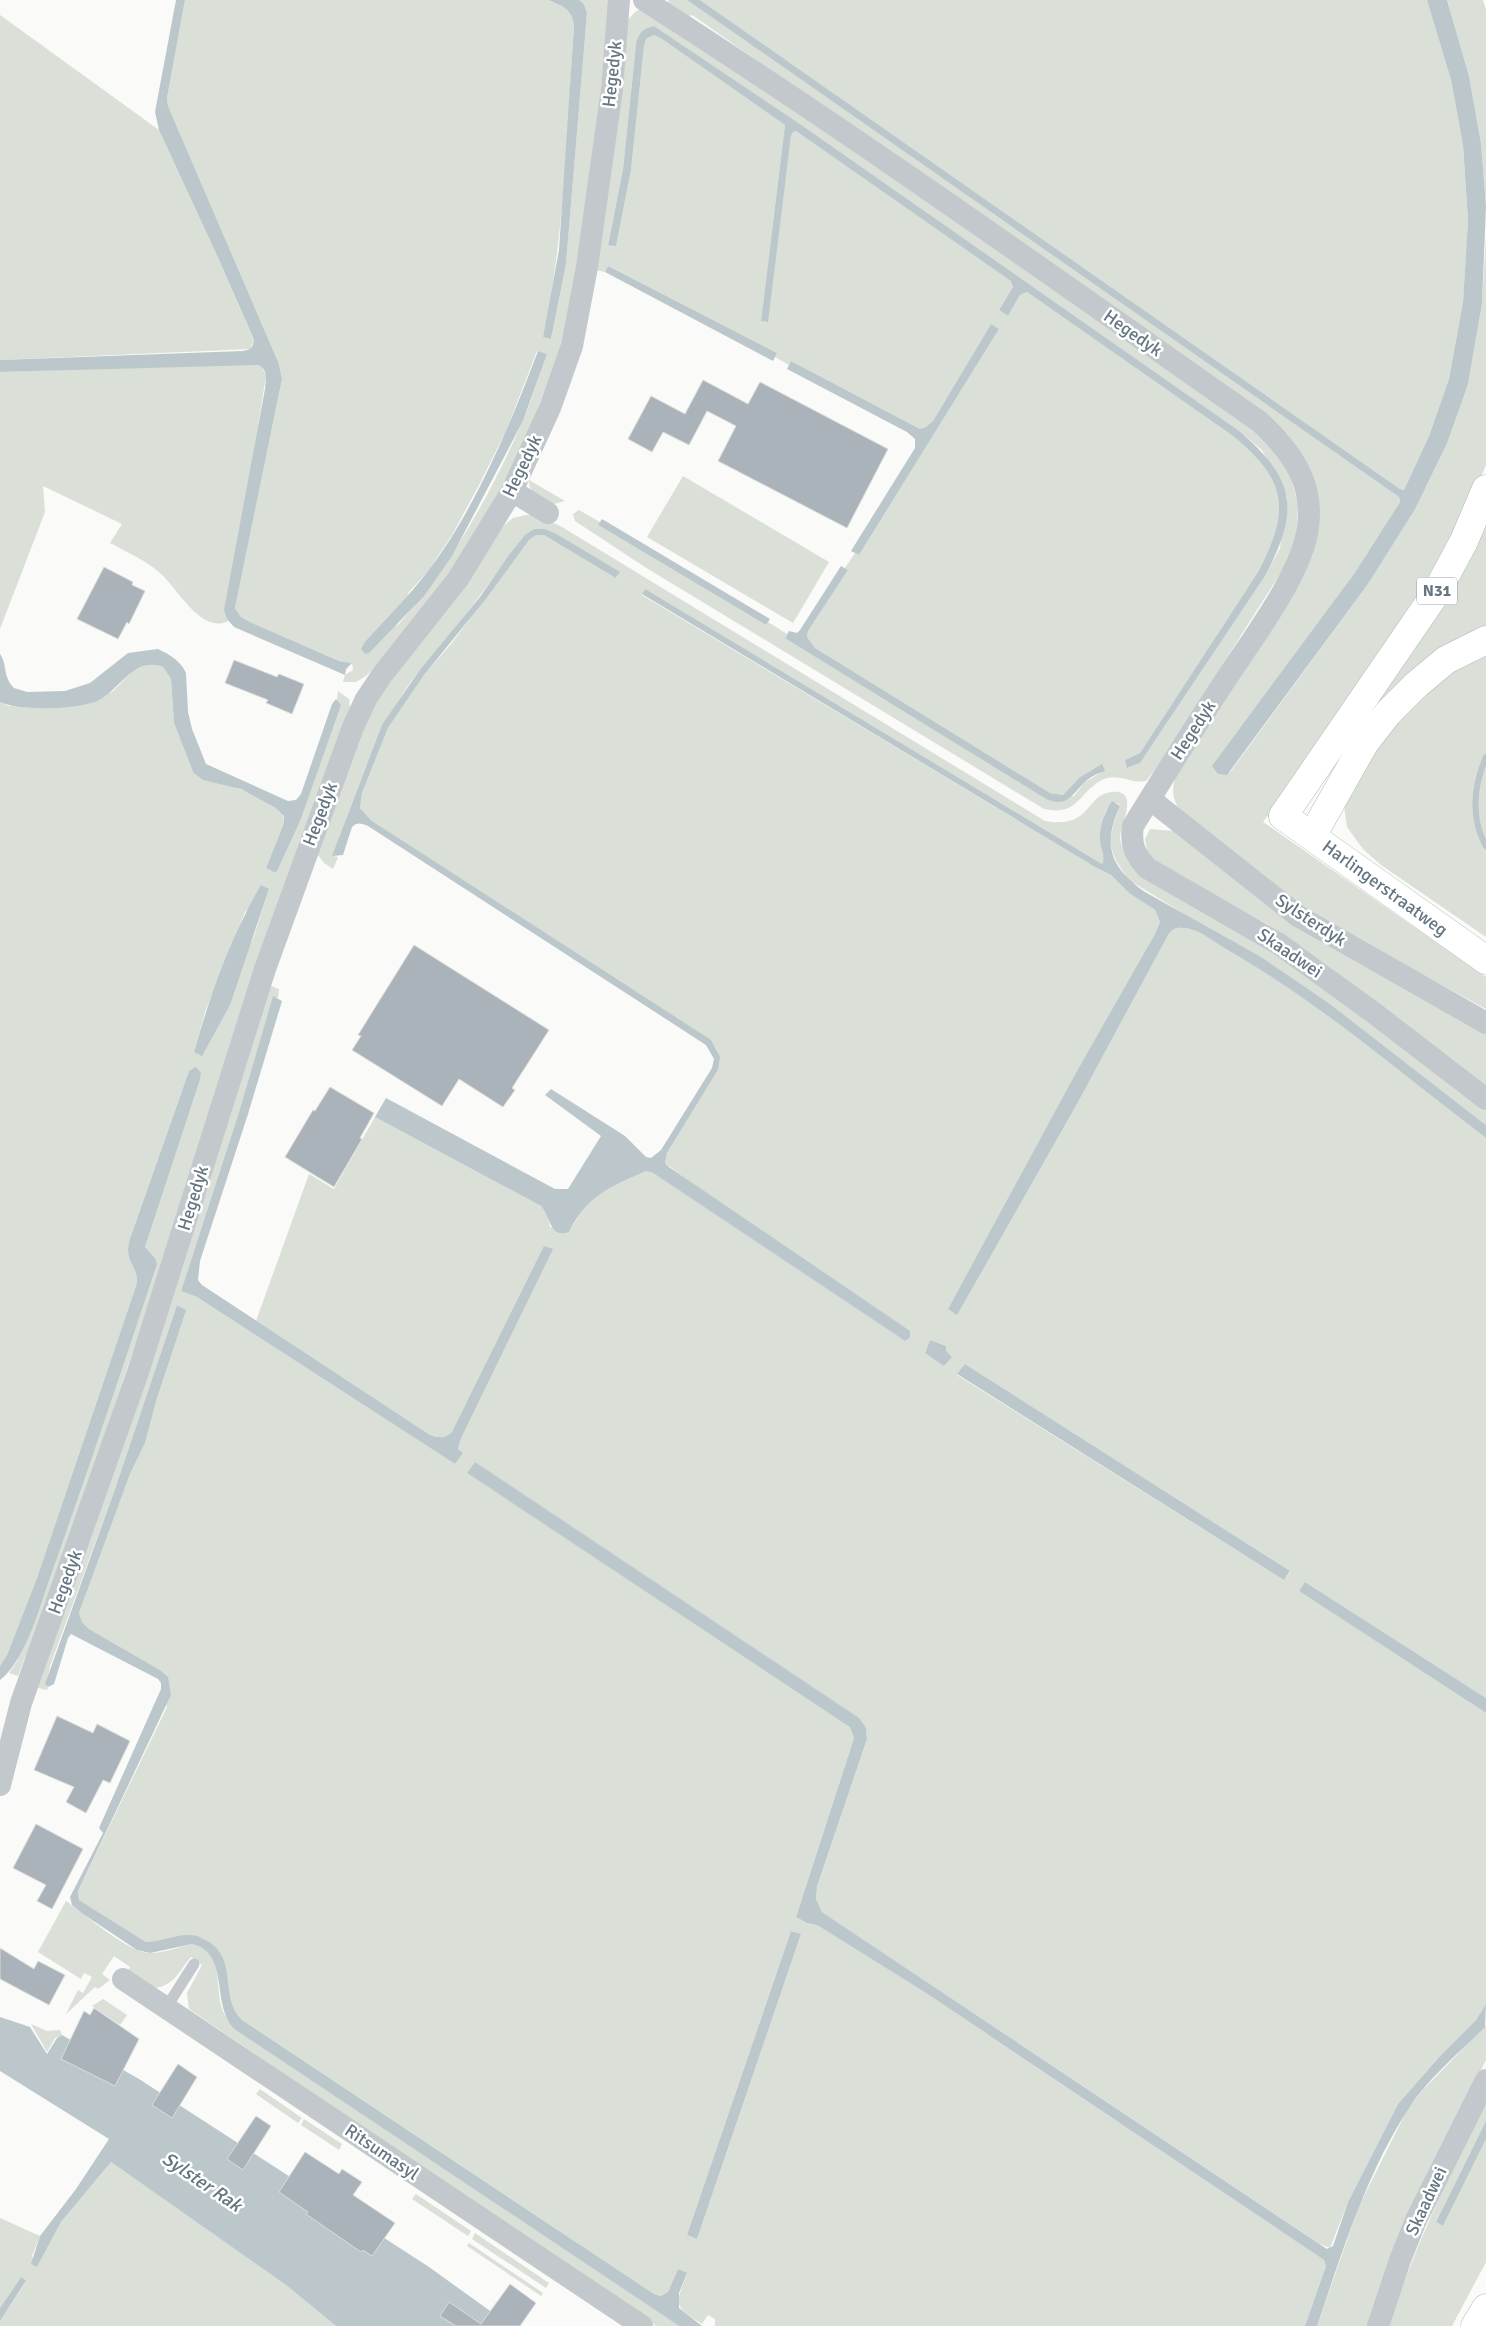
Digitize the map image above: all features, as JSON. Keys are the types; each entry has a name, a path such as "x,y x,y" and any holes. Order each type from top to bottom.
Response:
{"main road":[{"name":"Harlingerstraatweg","path":"1486,489 1464,541 1436,593 1283,816 1486,960"},
{"path":"1312,836 1364,744 1388,713 1416,685 1446,660 1486,640"},
{"path":"1475,2326 1486,2308"}],"street":[{"name":"Hegedyk","path":"0,1785 21,1703 138,1372 232,1068 268,960 353,727 374,687 458,579 512,491 550,408 572,346 588,267 600,188 619,0"},
{"name":"Hegedyk","path":"644,0 752,69 1260,422 1282,442 1296,461 1308,504 1308,526 1304,550 1294,571 1150,799"},
{"path":"512,491 548,513"},
{"name":"Sylsterdyk","path":"1150,799 1298,916 1486,1023"},
{"name":"Skaadwei","path":"1150,799 1133,826 1131,837 1138,858 1147,868 1279,944 1374,1013 1486,1099"},
{"name":"Ritsumasyl","path":"123,1979 642,2326"},
{"name":"Skaadwei","path":"1378,2326 1400,2260 1416,2220 1486,2080"}],"lane":[{"path":"166,2008 194,1964"}],"shaded area":[{"path":"185,0 548,0 562,6 569,12 574,26 561,221 543,337 551,339 566,264 587,13 584,4 579,0 610,0 591,186 563,341 520,456 451,574 391,652 366,676 356,682 343,682 345,675 353,670 352,663 339,661 250,622 241,617 235,608 282,379 279,364 168,106 167,98","holes":["537,351 547,354 522,423 482,504 451,556 416,604 396,627 409,592 428,571 452,535 479,485 506,431"]},
{"path":"668,0 687,0 1399,497 1400,502 1354,574 1287,668 1228,775 1368,584 1414,511 1468,384 1482,304 1486,237 1486,465 1459,530 1439,571 1263,822 1486,977 1486,1009 1329,924 1291,900 1181,811 1174,799 1175,777 1302,577 1303,456 1288,435 1266,416 692,15 683,17 670,7"},
{"path":"700,0 1427,0 1451,80 1463,145 1468,220 1463,302 1449,379 1429,436 1404,490 1400,489"},
{"path":"1447,0 1483,0 1486,10 1486,206 1481,143 1469,76"},
{"path":"642,9 672,25 1254,428 1288,467 1298,505 1296,542 1285,566 1158,766 1146,781 1134,781 1118,777 1106,778 1092,787 1071,807 1064,810 1044,809 648,569 575,521 573,514 579,510 600,522 598,525 766,625 768,622 787,634 785,637 1046,799 1074,796 1085,782 1104,771 1079,778 1063,795 1050,793 815,648 807,637 808,631 848,570 845,568 855,553 859,555 999,329 991,324 933,421 920,429 791,361 789,365 775,357 777,353 608,266 605,272 596,270 627,21 636,11","holes":["654,26 800,124 1238,430 1262,450 1287,497 1280,548 1265,576 1140,763 1128,768 1125,760 1140,753 1258,572 1275,531 1279,514 1278,498 1274,483 1265,468 1233,436 1027,292 1020,295 1008,316 999,310 1013,287 1012,281 796,131 792,132 791,136 767,322 761,321 785,125 654,35 646,39 644,46 631,170 616,246 608,244 623,169 636,44"]},
{"path":"0,15 159,130 254,341 250,349 0,360"},
{"path":"258,365 262,367 266,376 228,621 218,624 199,616 154,568 110,543 122,524 43,486 45,512 0,629 0,372"},
{"path":"683,476 829,562 793,623 647,537"},
{"path":"529,480 565,501 550,505 533,492 529,485"},
{"path":"1486,502 1486,634 1351,748 1369,703"},
{"path":"537,515 562,527 1045,821 1061,822 1072,820 1086,811 1103,794 1112,792 1125,796 1127,809 1120,837 1128,859 1301,968 1486,1111 1486,1125 1330,1004 1129,880 1116,860 1111,844 1113,828 1120,805 1116,803 1106,810 1101,827 1100,840 1104,858 1102,864 644,589 642,595 1111,875 1129,893 1155,910 1160,922 1155,934 948,1309 957,1314 1077,1104 1168,936 1177,928 1194,930 1205,935 1326,1014 1486,1138 1486,1698 1305,1582 1299,1591 1486,1713 1486,2004 1476,2020 1441,2055 1398,2104 1348,2202 1330,2248 1320,2244 822,1912 816,1899 817,1888 867,1739 866,1728 475,1462 467,1473 850,1726 854,1738 796,1917 807,1923 817,1925 926,1993 1324,2260 1326,2266 1305,2326 715,2326 715,2319 708,2315 702,2324 686,2313 679,2304 680,2292 687,2274 678,2269 668,2292 661,2296 654,2294 242,2020 234,2013 212,1944 146,1942 79,1900 78,1891 167,1707 160,1670 89,1629 82,1622 79,1613 130,1474 145,1443 185,1310 177,1305 115,1489 50,1666 47,1690 38,1688 269,985 279,989 278,998 273,997 239,1112 181,1291 197,1297 455,1464 463,1453 458,1449 461,1438 452,1432 442,1437 430,1435 256,1321 309,1174 334,1189 375,1117 541,1206 547,1212 550,1227 569,1232 585,1205 603,1190 646,1171 653,1173 905,1341 665,1163 667,1153 718,1070 716,1048 372,821 360,808 362,793 388,728 424,675 451,644 529,540 536,535 544,535 617,578 619,573 555,533 545,529 534,529 503,565 404,692 379,738 362,777 333,856 338,857 333,869 324,863 316,852 365,717 503,526 513,518","holes":["930,1340 946,1346 945,1366 925,1353","965,1364 1290,1572 1284,1580 957,1375","791,1931 801,1934 697,2239 687,2235"]},
{"path":"1486,651 1486,937 1381,865 1363,849 1347,827 1344,806 1365,755 1434,682"},
{"path":"150,663 163,667 171,679 174,723 193,772 252,794 274,806 282,813 284,823 266,868 276,873 337,699 338,691 349,699 350,708 30,1656 26,1655 18,1676 9,1673 17,1661 156,1264 155,1258 145,1247 201,1073 189,1071 131,1237 128,1248 136,1275 136,1286 37,1578 7,1655 0,1666 0,702 8,706 112,692 133,671","holes":["269,889 253,939 194,1052 205,1012 245,912"]},
{"path":"1150,829 1174,831 1486,1032 1486,1088 1323,962 1269,925 1164,867 1148,856 1145,839"},
{"path":"66,1901 119,1940 141,1951 150,1953 161,1952 192,1944 203,1948 211,1955 215,1964 221,2006 237,2031 679,2326 656,2326 189,2009 187,1993 202,1965 191,1957 172,1981 155,1988 127,1973 130,1967 114,1956 102,1974 110,1980 98,1989 95,1987 66,2014 78,1990 83,1993 92,1977 84,1973 81,1979 38,1952"},
{"path":"103,1999 127,2015 120,2025 92,2006"},
{"path":"31,2024 47,2031 60,2030 62,2035 55,2038 47,2052"},
{"path":"1486,2025 1486,2060 1462,2109 1368,2326 1317,2326 1359,2206 1407,2110 1423,2090"},
{"path":"260,2089 302,2118 298,2123 256,2094"},
{"path":"1486,2100 1486,2121 1436,2222 1443,2226 1486,2139 1486,2262 1452,2326 1389,2326 1421,2239"},
{"path":"304,2119 342,2144 339,2150 301,2125"},
{"path":"111,2162 286,2285 336,2326 0,2326 0,2321 26,2282 21,2277 0,2308 0,2218 40,2236 32,2256 37,2267 61,2222"},
{"path":"416,2194 471,2231 468,2236 412,2199"},
{"path":"475,2233 549,2283 546,2288 472,2239"},
{"path":"469,2243 543,2293 541,2296 467,2246"}],"water":[{"path":"176,0 185,0 167,98 168,106 279,364 282,379 235,608 241,617 250,622 339,661 352,663 346,669 345,675 234,627 227,619 224,610 265,389 266,375 261,367 258,365 0,372 0,360 242,351 249,349 253,345 254,340 220,262 159,130 155,112"},
{"path":"548,0 579,0 584,4 587,13 566,264 551,339 543,337 559,250 574,26 573,20 566,9"},
{"path":"687,0 700,0 1404,490 1429,436 1449,379 1463,302 1468,220 1463,145 1451,80 1427,0 1447,0 1469,76 1481,143 1486,206 1482,304 1468,384 1447,443 1414,511 1368,584 1227,775 1218,774 1212,766 1354,574 1400,502 1399,497"},
{"path":"654,26 800,124 1238,430 1272,464 1281,480 1286,497 1287,514 1284,532 1276,553 1265,576 1140,763 1127,768 1125,760 1140,753 1258,572 1268,550 1279,514 1278,498 1274,483 1265,468 1233,436 1027,292 1020,295 1008,316 999,310 1013,287 1011,281 796,131 791,136 768,322 761,321 785,125 654,35 646,39 644,46 631,170 616,246 608,245 623,169 636,44 642,32"},
{"path":"608,266 777,353 773,361 605,272"},
{"path":"991,324 999,329 859,555 851,551 915,448 915,439 907,432 787,369 791,361 920,429 933,421"},
{"path":"538,351 547,354 523,421 452,556 424,596 369,653 365,654 361,649 365,642 421,580 461,521 491,465"},
{"path":"602,519 770,619 766,625 598,525"},
{"path":"534,529 545,529 555,533 620,572 616,578 544,535 536,535 529,540 485,600 424,675 388,728 362,793 360,808 372,821 711,1040 720,1057 718,1070 667,1153 665,1163 910,1331 910,1337 905,1341 653,1173 646,1171 621,1182 601,1194 584,1209 569,1232 562,1233 554,1229 541,1206 375,1117 386,1098 555,1189 568,1189 601,1136 545,1095 551,1089 625,1136 646,1157 651,1158 661,1150 712,1068 714,1059 706,1045 368,826 363,824 354,825 343,855 332,856 382,725 419,671 480,597 525,535"},
{"path":"841,566 848,570 808,631 807,637 815,648 1050,793 1063,795 1079,778 1102,764 1105,771 1088,779 1071,797 1064,801 1059,802 1046,799 785,638 789,631 797,633 800,630"},
{"path":"645,589 1102,864 1100,830 1103,819 1112,801 1120,806 1111,832 1111,844 1117,864 1133,883 1145,892 1261,957 1330,1004 1486,1125 1486,1138 1358,1038 1292,991 1199,932 1180,928 1175,929 1168,936 1077,1104 957,1315 948,1309 1076,1073 1155,934 1160,922 1155,910 1129,893 1111,875 642,594"},
{"path":"158,649 178,662 186,673 188,712 192,729 206,764 288,801 296,800 301,794 332,704 336,699 341,705 300,821 276,873 266,868 284,823 284,816 276,808 241,789 203,780 193,772 174,723 171,679 163,667 153,665 136,669 107,695 99,700 78,706 35,708 0,702 0,654 6,675 14,688 27,692 65,691 90,683 128,653"},
{"path":"261,885 269,889 230,1005 202,1056 194,1052 214,988 240,925"},
{"path":"273,996 282,1001 248,1114 200,1261 198,1280 202,1285 430,1435 442,1437 452,1432 544,1246 553,1249 461,1438 458,1449 463,1453 455,1464 197,1297 181,1291 239,1112"},
{"path":"196,1067 201,1073 200,1079 145,1247 155,1258 157,1264 32,1629 10,1671 0,1680 0,1666 7,1655 37,1578 136,1286 136,1275 128,1248 130,1239 189,1071"},
{"path":"177,1305 186,1310 157,1398 145,1443 130,1474 79,1613 82,1622 89,1629 160,1670 168,1677 171,1695 78,1891 79,1900 146,1942 191,1935 198,1936 209,1942 218,1950 223,1959 231,2001 235,2011 242,2020 654,2294 661,2296 668,2292 678,2269 687,2273 679,2293 679,2308 702,2326 679,2326 237,2031 229,2021 224,2009 212,1958 204,1949 192,1944 150,1953 137,1950 72,1905 70,1897 103,1833 99,1828 161,1689 161,1683 158,1679 71,1634 68,1638 54,1684 48,1687 45,1684 115,1489"},
{"path":"930,1340 946,1346 946,1351 952,1357 944,1366 925,1353"},
{"path":"965,1364 1290,1571 1284,1580 957,1374"},
{"path":"475,1462 859,1718 866,1728 867,1739 817,1887 816,1899 822,1912 1327,2249 1333,2246 1348,2202 1398,2104 1441,2055 1476,2020 1486,2004 1485,2027 1424,2088 1392,2136 1356,2216 1317,2326 1305,2326 1326,2266 1324,2260 926,1993 817,1925 807,1923 796,1917 854,1738 850,1727 467,1473"},
{"path":"1305,1582 1486,1698 1486,1713 1299,1591"},
{"path":"791,1931 801,1934 697,2239 687,2235"},
{"name":"Sylster Rak","path":"0,2017 30,2027 47,2054 57,2038 62,2035 139,2079 429,2267 511,2326 336,2326 286,2285 111,2162 61,2222 37,2267 31,2264 40,2236 76,2189 109,2139 0,2071"},
{"path":"1486,2121 1486,2139 1443,2226 1436,2222"},
{"path":"21,2277 26,2281 0,2321 0,2308"}],"building":[{"path":"703,380 748,404 760,382 888,449 847,528 718,461 736,426 707,411 689,445 663,432 652,452 628,439 651,396 685,414"},
{"path":"104,567 133,582 132,585 145,591 129,624 127,622 118,639 77,619"},
{"path":"234,660 277,677 279,674 304,684 292,714 266,703 268,700 225,683"},
{"path":"414,945 549,1030 512,1088 515,1090 503,1107 459,1079 442,1106 352,1050 361,1036 358,1035"},
{"path":"330,1087 374,1113 360,1138 362,1139 334,1187 285,1157 313,1110 315,1111"},
{"path":"57,1716 93,1733 97,1724 130,1741 110,1783 103,1780 86,1813 66,1802 74,1787 34,1770"},
{"path":"36,1824 83,1849 52,1909 37,1901 46,1885 13,1868"},
{"path":"0,1948 34,1969 38,1961 65,1975 49,2005 0,1979"},
{"path":"94,2008 139,2039 115,2086 61,2059 84,2011 90,2015"},
{"path":"178,2064 197,2077 172,2118 152,2105"},
{"path":"256,2116 271,2126 243,2170 227,2159"},
{"path":"305,2152 339,2174 342,2169 362,2182 353,2195 395,2223 372,2256 363,2250 361,2252 306,2214 308,2212 279,2192"},
{"path":"510,2284 536,2303 520,2326 456,2326 440,2316 449,2302 481,2324"}],"waterway":[{"path":"1486,757 1479,779 1476,801 1478,824 1486,846"}]}
